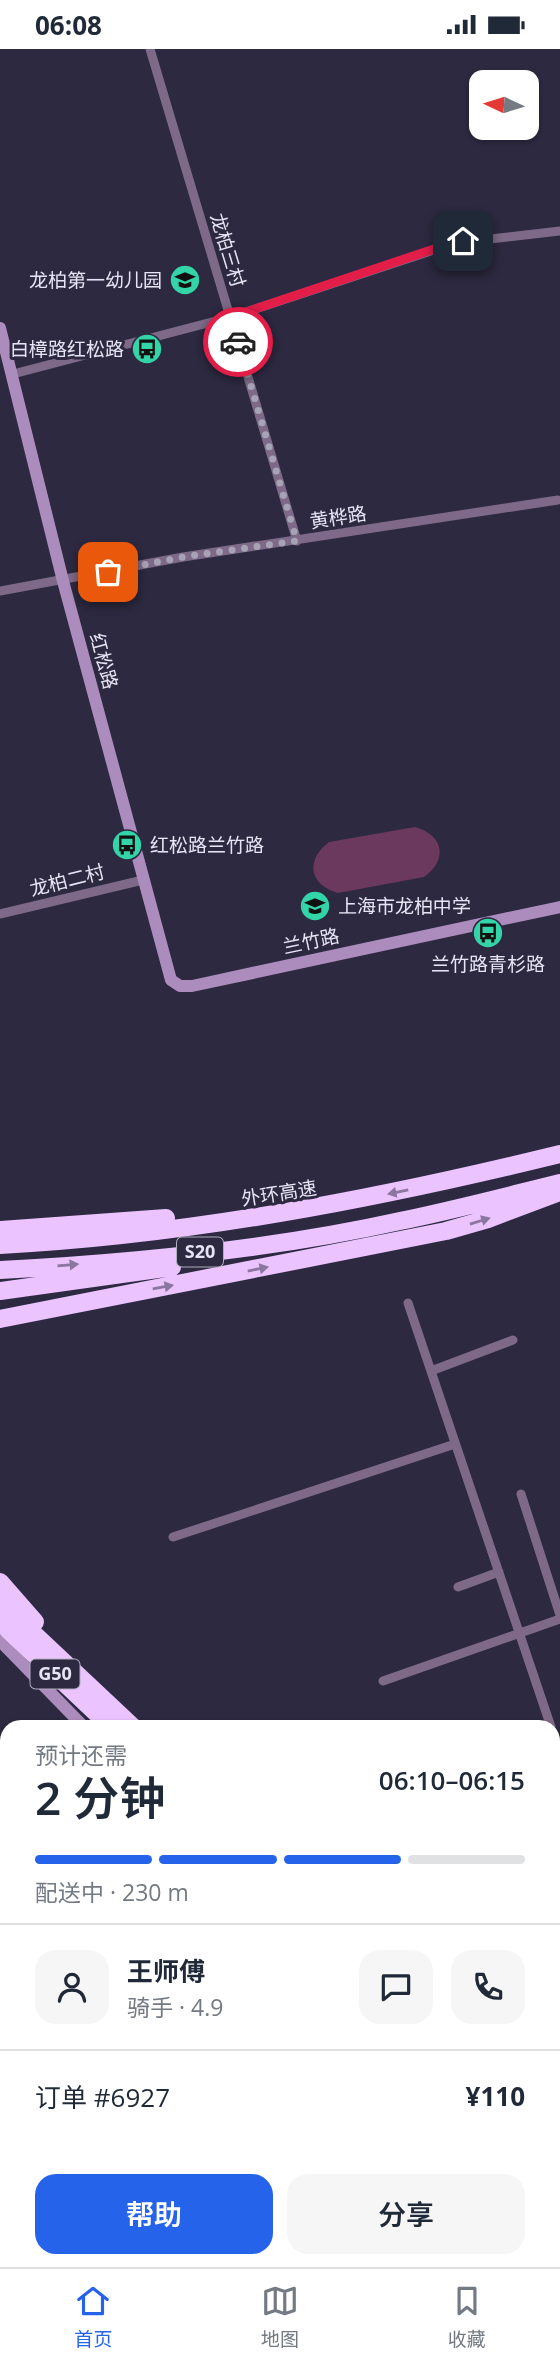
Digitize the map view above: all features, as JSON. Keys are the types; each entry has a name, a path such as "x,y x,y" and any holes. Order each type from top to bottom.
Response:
{"highway":[{"name":"外环高速","path":"0,1245 146,1233 242,1220 344,1203 560,1154"},
{"name":"S20","path":"0,1270 164,1257 280,1242 399,1222 560,1183"},
{"path":"0,1319 446,1231 488,1219 560,1192"},
{"path":"0,1230 344,1203"},
{"path":"0,1292 137,1273 282,1248 399,1222"},
{"path":"0,1582 89,1686"},
{"name":"G50","path":"0,1602 89,1686 116,1720"},
{"name":"G50","path":"0,1622 113,1720"},
{"path":"0,1639 111,1720"}],"street":[{"name":"龙柏三村","path":"150,49 297,541"},
{"path":"13,374 231,317 446,245 485,238 560,231"},
{"name":"红松路","path":"0,328 63,581 170,978 180,986 192,986"},
{"name":"黄桦路","path":"0,591 183,557 559,499"},
{"name":"龙柏二村","path":"0,914 143,880"},
{"name":"兰竹路","path":"192,986 560,907"},
{"path":"408,1303 549,1720"},
{"path":"431,1371 513,1340"},
{"path":"173,1537 455,1444"},
{"path":"383,1681 560,1617 521,1494"},
{"path":"458,1587 499,1572"},
{"path":"0,1608 114,1720"},
{"path":"0,1639 77,1720"}],"shaded area":[{"path":"415,827 432,836 439,849 437,863 424,877 338,893 328,889 316,878 316,856 329,842"}],"way so far":[{"path":"108,572 183,557 297,541 238,342"}],"place":[{"name":"龙柏第一幼儿园","path":"185,280"},
{"name":"白樟路红松路","path":"147,349"},
{"name":"红松路兰竹路","path":"127,845"},
{"name":"上海市龙柏中学","path":"315,906"},
{"name":"兰竹路青杉路","path":"488,933"}],"route":[{"path":"238,342 231,317 463,241"}]}
